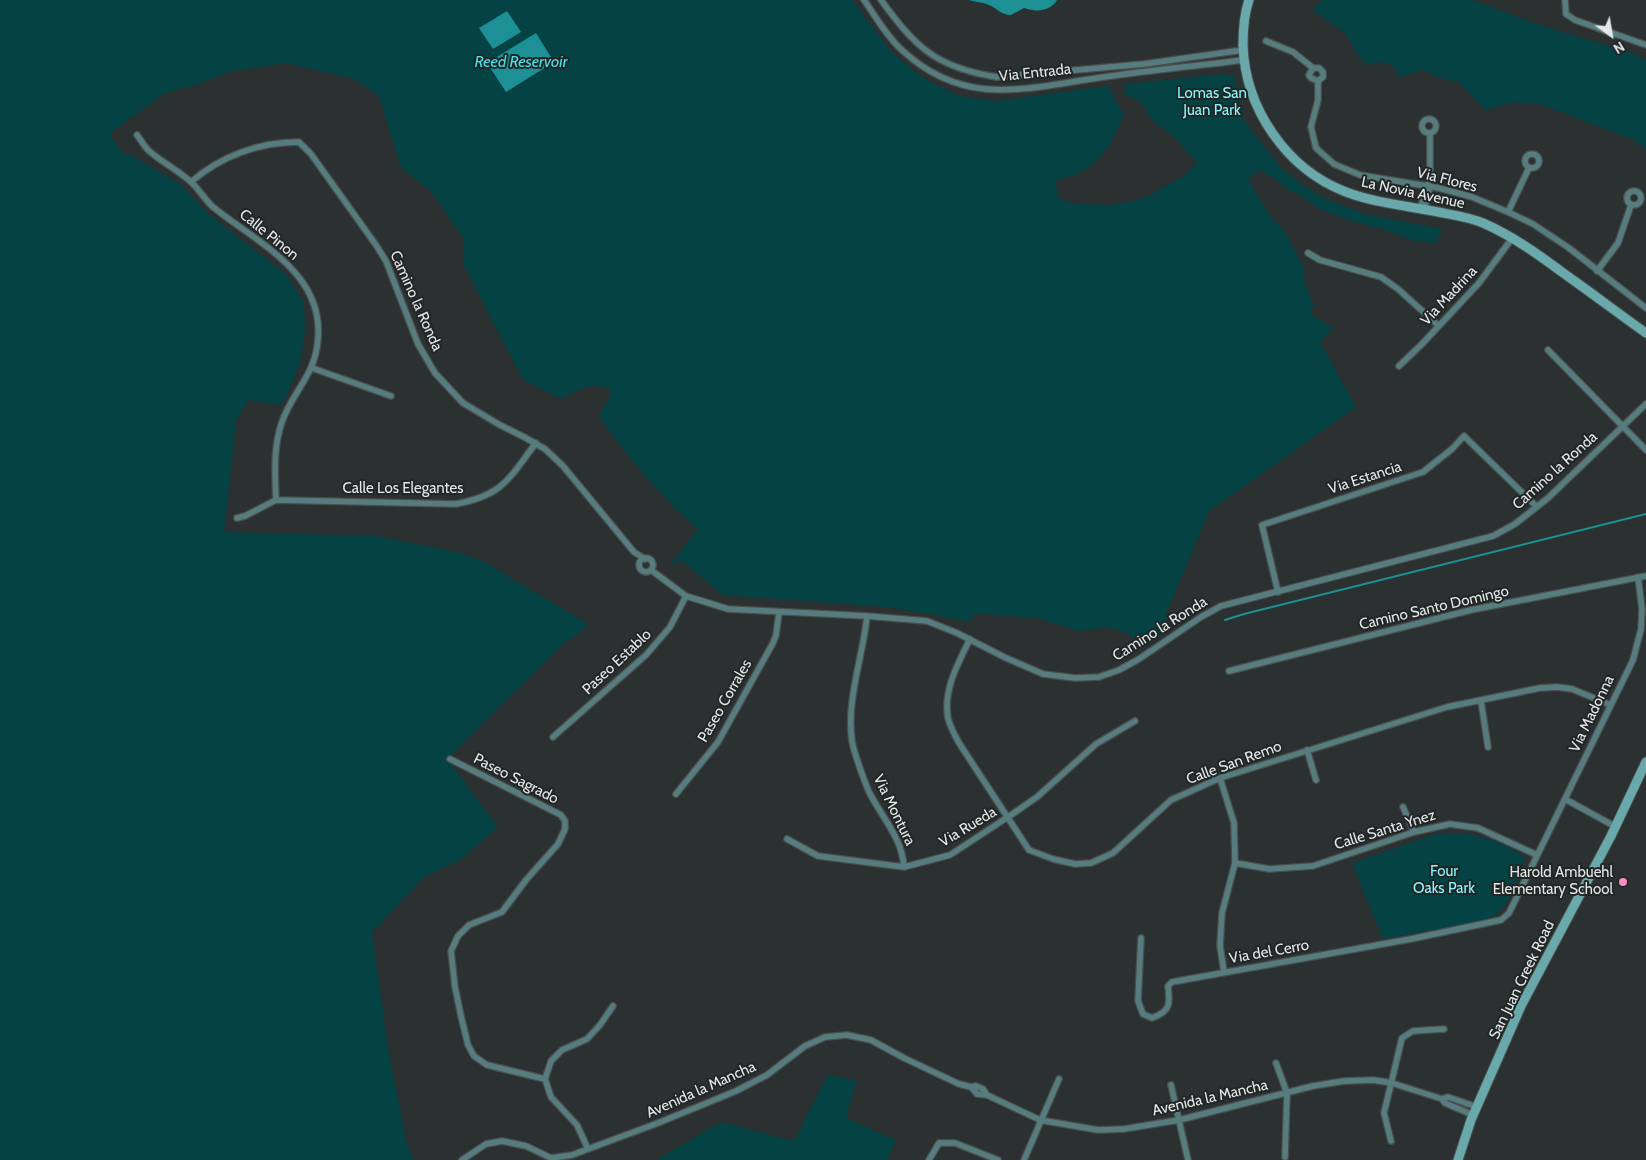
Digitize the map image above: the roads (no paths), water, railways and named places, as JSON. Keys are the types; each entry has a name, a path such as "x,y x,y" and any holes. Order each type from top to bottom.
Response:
{"main road":[{"name":"La Novia Avenue","path":"1249,0 1243,32 1243,50 1253,98 1276,140 1295,161 1318,178 1346,192 1377,201 1481,222 1513,237 1646,333"},
{"name":"San Juan Creek Road","path":"1458,1160 1475,1111 1522,1006 1616,827 1646,762"}],"street":[{"name":"Via Entrada","path":"864,0 887,34 902,51 933,73 969,87 1004,91 1025,90 1115,76 1244,60"},
{"name":"Via Entrada","path":"881,0 901,28 916,44 935,57 956,68 997,77 1114,66 1243,50"},
{"path":"1565,0 1566,14 1575,20 1646,45"},
{"path":"1266,41 1293,52 1313,68"},
{"path":"1114,66 1115,76"},
{"name":"Via Flores","path":"1313,68 1319,68 1323,72 1323,77 1318,81 1309,75 1313,68"},
{"name":"Via Flores","path":"1318,81 1318,100 1311,127 1316,148 1334,164 1360,175 1428,186 1472,197 1508,212 1533,224 1568,248 1646,308"},
{"path":"1422,209 1422,194 1428,186 1430,171 1430,133"},
{"name":"Calle Pinon","path":"137,135 148,150 191,182 212,206 281,258 298,276 312,298 319,323 317,347 312,368 292,400 275,446 276,500"},
{"name":"Camino la Ronda","path":"191,182 223,159 282,142 299,142 311,154 376,244 386,261 418,344 435,373 463,403 500,425 536,443 563,466 634,552 652,562 651,570"},
{"path":"1508,212 1529,168"},
{"path":"1598,271 1618,243 1631,205"},
{"name":"Via Madrina","path":"1398,366 1439,326 1490,271 1513,237"},
{"path":"1308,253 1320,260 1381,277 1398,289 1439,326"},
{"path":"1548,350 1646,450"},
{"path":"312,368 391,396"},
{"name":"Camino la Ronda","path":"651,570 686,596 728,609 927,621 1044,674 1075,678 1099,677 1119,670 1139,659 1201,617 1221,606 1493,536 1515,524 1536,507 1646,404"},
{"name":"Via Estancia","path":"1278,592 1262,525 1423,472 1452,449 1464,436 1536,507"},
{"name":"Calle Los Elegantes","path":"276,500 456,504 471,501 491,493 510,480 536,443"},
{"path":"237,518 245,516 276,500"},
{"name":"Camino la Ronda","path":"634,552 640,569 643,572 651,570"},
{"path":"639,565 645,558"},
{"name":"Camino Santo Domingo","path":"1229,672 1471,610 1646,576"},
{"name":"Via Madonna","path":"1502,920 1509,913 1633,660 1641,629 1642,609 1638,577"},
{"name":"Paseo Establo","path":"553,737 646,655 670,628 686,596"},
{"name":"Paseo Corrales","path":"676,794 712,751 724,733 773,643 779,613"},
{"name":"Via Montura","path":"867,616 851,710 852,742 869,792 897,837 904,856 904,867"},
{"name":"Calle San Remo","path":"970,639 953,675 947,695 948,717 959,743 1029,850 1074,864 1091,863 1113,853 1171,800 1220,778 1447,707 1540,688 1557,687 1572,690 1611,705"},
{"path":"1481,700 1488,747"},
{"name":"Via Rueda","path":"787,839 818,856 904,867 950,855 1037,797 1096,744 1135,721"},
{"path":"1307,750 1316,780"},
{"name":"Paseo Sagrado","path":"450,759 561,815 565,821 565,829 558,844 526,880 502,912 469,925 458,936 451,950 455,988 461,1016 468,1046 474,1056 487,1065 545,1079"},
{"path":"1220,778 1234,824 1235,863 1222,913 1220,946 1224,972"},
{"path":"1565,799 1616,827"},
{"path":"1403,807 1414,832"},
{"name":"Calle Santa Ynez","path":"1235,863 1269,869 1313,866 1414,832 1450,824 1478,828 1537,855"},
{"name":"Via del Cerro","path":"1141,938 1138,1001 1142,1014 1152,1018 1167,1010 1169,1002 1168,986 1172,982 1411,939 1502,920"},
{"path":"588,1149 578,1125 551,1097 545,1079 551,1061 562,1050 587,1039 600,1025 613,1006"},
{"path":"1391,1142 1384,1113 1402,1038 1413,1030 1444,1029"},
{"name":"Avenida la Mancha","path":"462,1160 486,1144 502,1141 526,1146 551,1158 572,1155 736,1091 766,1075 806,1046 825,1037 847,1035 871,1040 959,1084 971,1087 978,1094 986,1095 1040,1120 1098,1130 1124,1129 1179,1120 1287,1092 1344,1081 1373,1080 1392,1082 1442,1099 1448,1097 1475,1111"},
{"path":"1276,1063 1287,1092 1285,1157"},
{"path":"1024,1160 1059,1079"},
{"path":"1171,1085 1188,1160"},
{"path":"929,1160 939,1143 955,1143 998,1160"}],"water":[{"path":"969,0 1057,0 1046,9 1033,10 1024,8 1011,15 1004,14 987,4"},
{"path":"507,11 521,32 493,49 479,28"},
{"name":"Reed Reservoir","path":"536,33 554,62 506,92 487,63"}],"waterway":[{"path":"1225,620 1646,514"}],"place":[{"name":"Harold Ambuehl Elementary School","path":"1623,882"}],"park label":[{"name":"Lomas San Juan Park","path":"1212,102"},
{"name":"Four Oaks Park","path":"1444,880"}]}
